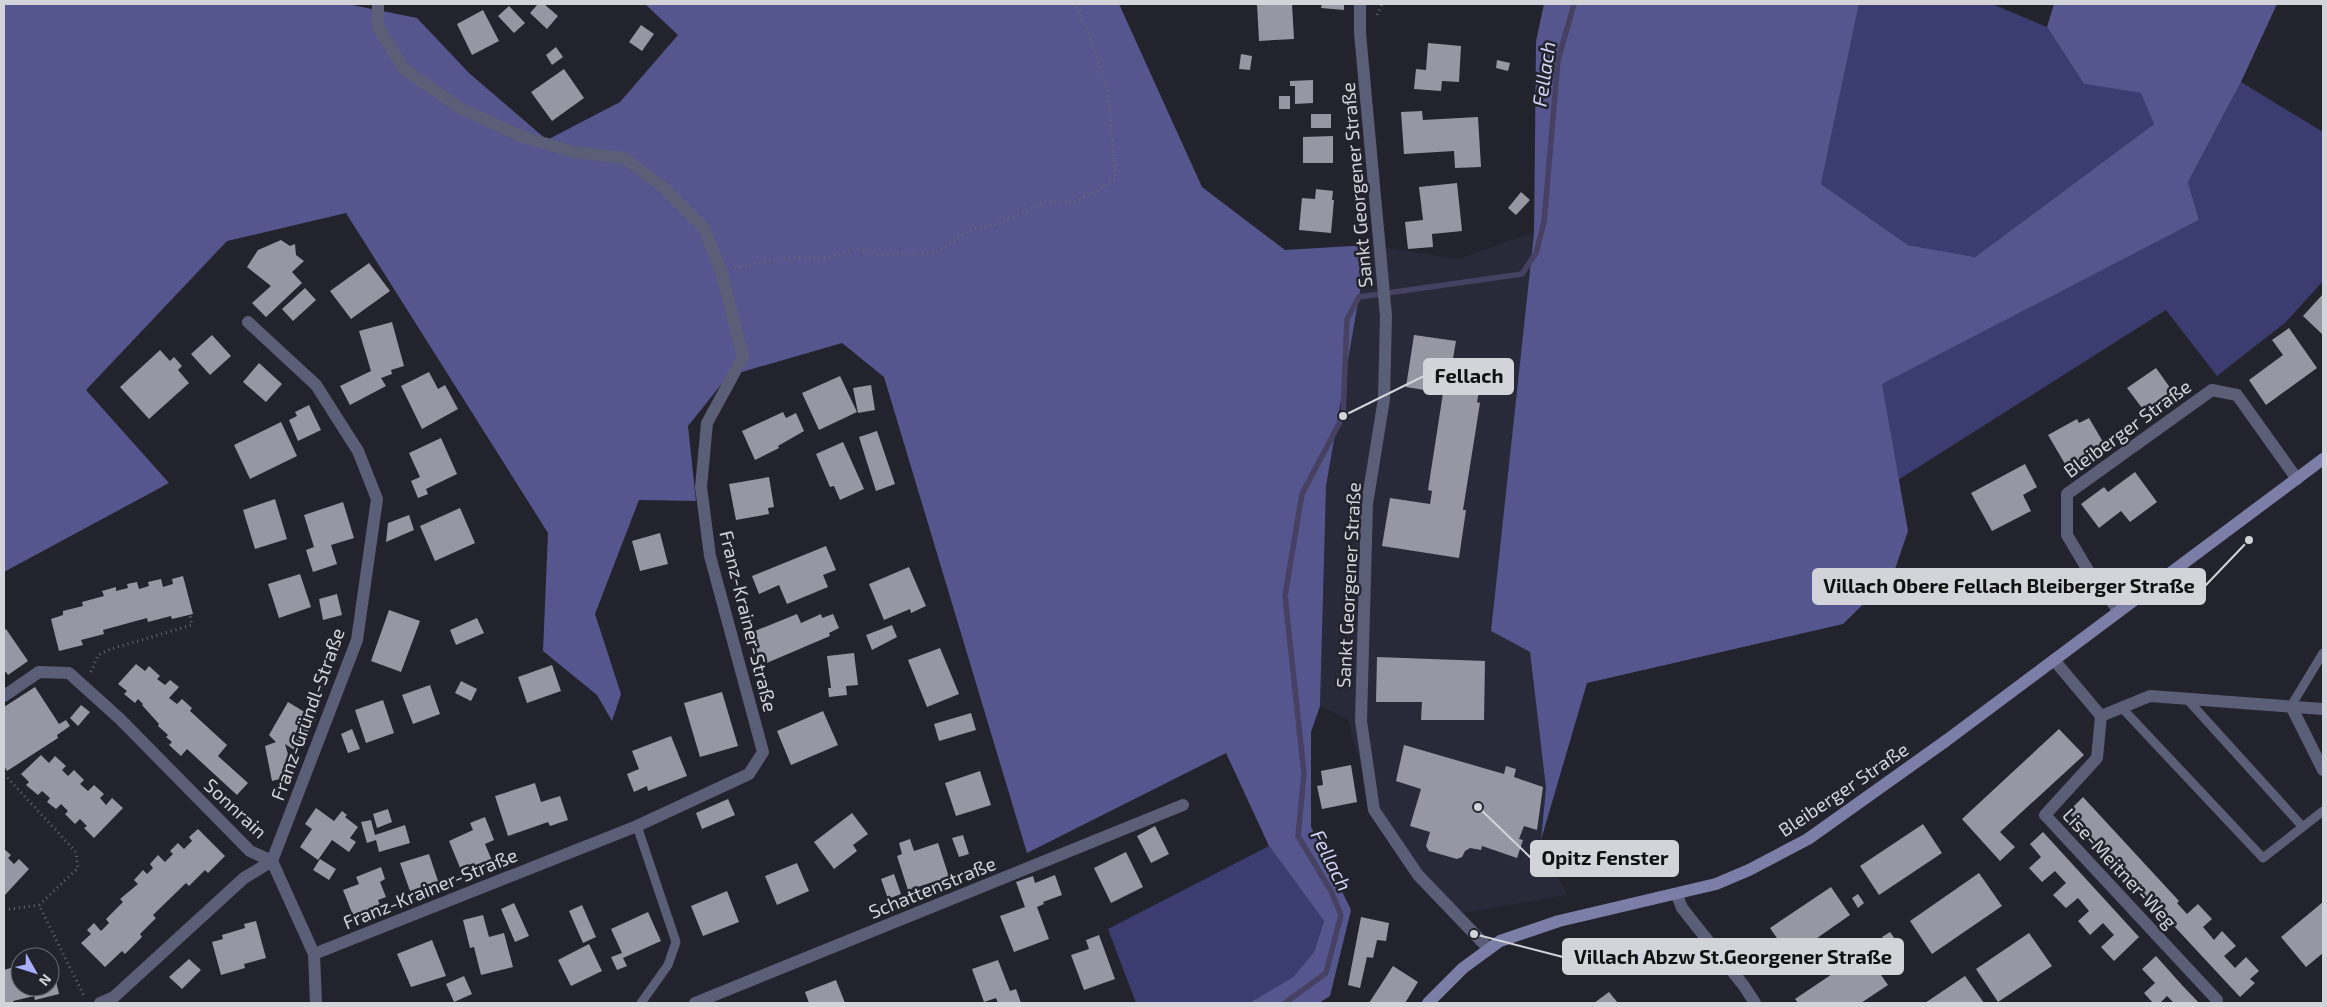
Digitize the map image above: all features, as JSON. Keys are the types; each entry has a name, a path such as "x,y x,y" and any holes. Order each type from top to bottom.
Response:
{"main road":[{"name":"Bleiberger Straße","path":"1428,1003 1448,982 1488,948 1500,941 1559,921 1677,895 1732,877 1808,839 2054,660 2323,460"}],"street":[{"name":"Franz-Krainer-Straße","path":"314,954 637,826 749,774 763,752 710,556 702,487 707,423 743,357 721,271 704,228 662,186 624,158 574,152 523,137 460,108 404,69 378,28 378,4"},
{"name":"Sankt Georgener Straße","path":"1360,4 1360,33 1386,316 1384,399 1367,504 1361,721 1374,810 1418,875 1488,948"},
{"name":"Franz-Gründl-Straße","path":"248,322 316,385 358,451 377,500 357,640 272,861"},
{"name":"Bleiberger Straße","path":"2119,612 2089,572 2067,535 2067,494 2212,390 2237,395 2298,479"},
{"path":"2054,660 2100,716 2150,696 2323,709"},
{"name":"Sonnrain","path":"4,696 39,672 69,673 120,719 250,851 272,861"},
{"path":"2291,706 2323,770"},
{"name":"Lise-Meitner-Weg","path":"2100,716 2097,758 2045,815 2217,1000"},
{"name":"Schattenstraße","path":"695,1003 1183,805"},
{"name":"Sonnrain","path":"100,1003 114,997 244,878 272,861"},
{"path":"272,861 314,954 316,1003"},
{"path":"1677,895 1682,908 1744,986 1755,1003"}],"lane":[{"path":"2291,706 2323,653"},
{"path":"2186,698 2302,826"},
{"path":"2121,707 2263,858 2323,811"},
{"path":"637,826 676,942 668,965 641,1003"}],"path":[{"path":"721,271 781,259 832,257 856,249 882,254 935,253 970,230 998,224 1046,201 1074,202 1100,190 1116,178 1107,87 1089,34 1076,4"},
{"path":"86,690 98,655 111,649 192,625 190,615"},
{"path":"4,774 76,852 78,868 39,905 4,910"},
{"path":"39,905 87,1003"}],"shaded area":[{"path":"4,4 347,4 417,18 469,73 547,140 620,102 678,35 645,4 1119,4 1202,187 1285,250 1368,245 1326,486 1320,706 1311,732 1311,827 1351,910 1330,996 1319,1003 1249,1003 1293,977 1314,952 1324,921 1269,846 1226,753 1027,853 884,377 842,343 728,376 688,426 696,501 639,500 595,614 621,694 612,721 597,695 543,651 548,533 346,213 227,241 86,390 169,483 4,572"},
{"path":"1544,4 1859,4 1821,184 1908,245 1975,257 2154,124 2141,93 2084,84 2047,27 2054,4 2277,4 2241,82 2188,182 2199,220 1882,384 1908,531 1893,575 1843,624 1587,683 1541,840 1546,788 1530,652 1491,631 1534,233 1536,41"},
{"path":"1859,4 1992,4 2047,27 2084,84 2142,93 2154,124 1975,257 1908,245 1821,184"},
{"path":"2241,82 2323,132 2323,281 2286,322 2217,376 2166,310 1898,480 1881,384 2199,220 2188,182"},
{"path":"1534,232 1491,631 1530,652 1546,788 1541,840 1567,895 1463,913 1377,826 1348,719 1320,706 1326,486 1368,245 1458,259"},
{"path":"1269,846 1324,921 1314,952 1293,977 1249,1003 1136,1003 1108,929"}],"building":[{"path":"538,4 544,4 558,16 547,29 530,13"},
{"path":"1257,4 1292,4 1294,39 1259,41"},
{"path":"1322,4 1344,4 1344,10 1321,8"},
{"path":"509,6 525,23 514,33 498,16"},
{"path":"483,10 499,41 472,55 457,24"},
{"path":"641,25 654,34 642,51 629,42"},
{"path":"1428,43 1461,46 1459,82 1442,81 1441,91 1414,89 1416,69 1426,70"},
{"path":"556,47 563,57 552,65 546,55"},
{"path":"1241,54 1252,56 1250,70 1239,69"},
{"path":"1497,60 1510,63 1508,71 1496,68"},
{"path":"564,69 584,98 552,121 531,92"},
{"path":"1313,80 1313,103 1295,104 1295,86 1290,86 1290,81"},
{"path":"1279,96 1290,96 1290,109 1279,109"},
{"path":"1422,111 1423,120 1478,117 1481,167 1455,168 1454,151 1404,154 1401,112"},
{"path":"1311,114 1331,114 1331,128 1311,128"},
{"path":"1333,136 1333,163 1303,163 1303,137"},
{"path":"1457,183 1462,231 1432,234 1433,247 1408,249 1405,222 1423,220 1419,187"},
{"path":"1316,189 1333,191 1331,233 1299,230 1302,198 1315,199"},
{"path":"1521,192 1530,200 1516,215 1508,208"},
{"path":"281,240 290,246 295,244 296,255 304,261 292,272 302,283 266,317 252,303 271,286 247,267 258,250"},
{"path":"369,263 390,291 351,319 330,291"},
{"path":"305,288 316,300 293,321 282,309"},
{"path":"2323,294 2323,335 2303,316"},
{"path":"392,322 404,366 391,370 392,374 381,378 386,386 350,405 340,386 371,371 359,331"},
{"path":"2289,328 2317,368 2266,405 2249,380 2283,355 2272,340"},
{"path":"212,335 231,356 210,375 191,354"},
{"path":"1414,335 1456,341 1450,376 1481,381 1477,402 1480,403 1463,510 1466,510 1459,558 1382,546 1390,498 1430,504 1432,491 1428,490 1443,393 1406,387"},
{"path":"160,350 170,361 174,357 182,366 178,370 189,383 149,419 120,387"},
{"path":"259,363 282,384 266,402 243,382"},
{"path":"2156,368 2176,396 2148,416 2127,388"},
{"path":"429,372 438,389 445,385 458,409 422,429 401,386"},
{"path":"840,376 857,412 819,430 802,393"},
{"path":"871,385 875,410 858,413 853,388"},
{"path":"309,405 321,430 298,441 289,420 297,416 295,412"},
{"path":"783,412 786,418 796,413 804,431 778,446 779,448 755,460 742,431"},
{"path":"2089,418 2106,447 2068,469 2048,435 2077,419 2079,423"},
{"path":"281,422 297,456 250,479 234,445"},
{"path":"877,431 895,484 876,491 859,437"},
{"path":"441,438 457,474 426,489 428,494 418,498 411,481 420,477 409,453"},
{"path":"843,442 864,489 840,500 834,486 830,487 816,454"},
{"path":"2025,464 2037,487 2023,495 2031,511 1992,531 1971,493"},
{"path":"2135,472 2157,502 2130,522 2121,511 2099,528 2081,504 2104,487 2108,492"},
{"path":"769,477 774,507 768,508 769,514 736,520 729,484"},
{"path":"275,499 287,539 255,549 243,510"},
{"path":"343,502 354,538 331,545 337,564 313,572 306,550 314,547 304,515"},
{"path":"460,508 475,543 435,561 420,526"},
{"path":"409,515 414,530 386,542 388,523"},
{"path":"660,533 668,564 640,571 632,541"},
{"path":"826,546 836,570 823,575 828,587 787,604 779,585 759,594 752,576"},
{"path":"909,567 926,606 911,613 910,609 884,620 869,584"},
{"path":"300,574 311,607 279,618 268,584"},
{"path":"183,576 193,614 172,619 171,616 148,622 147,618 103,630 104,634 81,640 83,645 59,651 51,619 63,615 63,611 83,606 82,602 104,596 102,591 116,587 116,591 128,588 127,584 137,582 139,589 149,586 148,582 161,579 163,587 173,584 172,579"},
{"path":"337,594 342,615 323,620 319,599"},
{"path":"389,610 420,621 401,672 371,661"},
{"path":"797,614 801,623 821,614 822,618 833,614 839,628 829,633 830,636 762,665 750,633"},
{"path":"477,618 484,633 456,645 450,630"},
{"path":"892,625 897,637 872,650 866,635"},
{"path":"6,629 28,661 8,675 6,672 4,673 4,631"},
{"path":"940,648 959,694 927,707 908,660"},
{"path":"854,653 858,685 846,686 847,695 829,697 828,688 831,688 827,656"},
{"path":"1377,657 1485,661 1484,720 1421,720 1422,702 1376,702"},
{"path":"136,664 145,671 149,666 160,676 157,679 165,685 170,680 179,687 169,698 177,704 182,699 192,708 190,711 227,745 218,756 248,783 237,795 187,749 181,756 169,745 172,742 166,737 168,735 158,726 159,724 143,704 138,699 135,703 124,694 127,691 118,684"},
{"path":"552,665 561,691 527,703 518,677"},
{"path":"461,681 477,689 471,701 455,693"},
{"path":"430,685 440,714 413,724 402,695"},
{"path":"35,687 59,724 66,720 70,726 57,735 58,738 7,771 4,766 4,707"},
{"path":"722,692 738,746 700,757 684,703"},
{"path":"383,700 394,733 366,743 355,710"},
{"path":"288,702 316,719 296,751 285,744 292,768 287,777 272,781 265,746 276,742 269,735"},
{"path":"81,705 90,712 78,726 70,718"},
{"path":"823,711 838,745 791,765 777,731"},
{"path":"971,713 976,730 939,741 934,724"},
{"path":"352,729 360,749 348,753 341,734"},
{"path":"2059,729 2084,755 2000,832 2015,847 2000,861 1962,819"},
{"path":"671,736 687,776 648,791 647,786 634,792 627,774 639,769 632,751"},
{"path":"1404,745 1504,774 1506,766 1516,769 1514,777 1543,787 1537,830 1524,826 1519,839 1523,840 1517,858 1482,846 1481,850 1470,848 1465,851 1462,857 1457,859 1429,851 1426,846 1430,832 1410,826 1421,789 1396,781"},
{"path":"41,755 49,763 55,756 66,766 62,770 68,776 74,770 84,780 80,784 88,791 94,785 104,794 100,798 106,805 112,798 123,808 94,838 84,828 87,826 80,819 75,824 65,814 68,811 61,804 56,809 47,802 50,798 42,791 38,795 26,785 29,782 21,774"},
{"path":"1351,765 1357,802 1322,809 1317,786 1323,785 1321,771"},
{"path":"980,771 991,805 956,816 945,783"},
{"path":"535,783 541,802 560,796 568,820 550,826 548,822 508,836 495,796"},
{"path":"2083,797 2179,901 2177,903 2187,914 2198,904 2212,919 2203,927 2214,940 2222,931 2236,946 2224,956 2235,968 2246,957 2259,971 2250,979 2255,983 2240,997 2068,812"},
{"path":"728,799 735,815 702,829 696,813"},
{"path":"316,808 334,821 342,811 347,815 345,817 358,827 350,838 356,842 349,852 332,840 318,860 300,847 312,829 305,824"},
{"path":"388,809 392,822 377,828 373,814"},
{"path":"852,813 868,834 853,845 857,851 834,869 814,842"},
{"path":"485,817 494,840 485,844 493,863 463,875 449,841 473,830 470,823"},
{"path":"371,820 375,835 405,825 410,843 379,852 376,840 367,843 361,822"},
{"path":"1923,824 1942,853 1879,895 1860,866"},
{"path":"1155,826 1169,854 1151,863 1137,836"},
{"path":"198,829 225,856 208,873 205,870 189,886 186,883 153,915 156,918 140,934 142,937 125,954 122,951 105,967 81,943 91,934 87,930 94,923 101,931 109,923 106,919 123,902 120,899 138,884 134,880 143,870 147,874 153,868 150,864 158,855 165,862 173,854 170,851 178,843 184,849 192,841 189,837"},
{"path":"2043,832 2139,937 2114,961 2101,947 2114,935 2103,923 2090,935 2078,921 2089,911 2078,898 2066,908 2053,895 2066,883 2055,871 2042,882 2029,868 2041,857 2030,844"},
{"path":"963,835 969,854 959,857 952,838"},
{"path":"910,839 914,851 938,843 949,877 908,890 897,856 902,854 899,843"},
{"path":"4,849 11,855 8,858 14,864 19,859 29,869 4,896"},
{"path":"1126,852 1143,887 1111,903 1094,868"},
{"path":"429,854 438,881 410,891 400,863"},
{"path":"320,859 336,869 329,880 313,870"},
{"path":"797,863 809,891 777,905 765,876"},
{"path":"381,867 385,879 380,882 386,897 378,900 381,908 354,918 343,890 359,884 356,877"},
{"path":"1979,873 2002,906 1932,954 1910,921"},
{"path":"894,874 901,894 888,899 881,879"},
{"path":"1055,875 1062,895 1043,902 1044,904 1037,907 1049,939 1014,952 1000,916 1025,907 1016,882 1033,876 1035,883"},
{"path":"1831,887 1850,915 1790,957 1770,928"},
{"path":"727,891 739,922 703,936 691,906"},
{"path":"1858,894 1864,903 1858,908 1852,898"},
{"path":"2323,902 2323,953 2306,967 2281,937"},
{"path":"514,903 529,936 515,942 501,909"},
{"path":"582,905 596,937 583,943 569,911"},
{"path":"648,912 661,941 623,958 627,966 617,970 611,957 622,953 611,929"},
{"path":"483,915 489,937 504,933 513,967 481,975 474,947 470,948 463,920"},
{"path":"1361,917 1389,923 1386,941 1377,940 1373,958 1367,957 1360,988 1348,985"},
{"path":"256,921 266,958 244,964 245,968 221,975 212,942 223,939 222,935 245,928 244,924"},
{"path":"1890,932 1903,950 1895,956 1882,937"},
{"path":"2029,933 2052,966 1998,1002 1976,969"},
{"path":"1099,935 1115,979 1084,990 1071,955 1089,949 1086,940"},
{"path":"432,940 446,976 411,987 397,954"},
{"path":"589,944 602,971 571,986 558,960"},
{"path":"1865,952 1888,985 1861,1003 1798,1003 1795,999"},
{"path":"2156,956 2199,1003 2174,1003 2167,996 2160,1003 2153,1003 2144,993 2155,983 2142,969"},
{"path":"189,959 201,970 182,989 169,977"},
{"path":"998,960 1010,991 1016,989 1021,1003 998,1003 996,998 984,1002 972,969"},
{"path":"1393,966 1418,982 1405,1003 1369,1003"},
{"path":"10,968 10,997 30,997 13,1001 14,1003 4,1003 4,970"},
{"path":"464,976 472,994 454,1002 446,984"},
{"path":"1965,976 1984,1003 1925,1003"},
{"path":"836,980 845,1003 809,1003 805,992"},
{"path":"1609,992 1618,1003 1594,1003"},
{"path":"34,997 47,997 35,1000"}],"waterway":[{"name":"Fellach","path":"1285,1003 1326,973 1341,915 1331,891 1298,836 1304,774 1285,596 1302,494 1343,416 1347,319 1359,297 1522,274 1536,253 1544,222 1558,60 1574,4"}],"place":[{"name":"Fellach","path":"1343,416"},
{"name":"Villach Obere Fellach Bleiberger Straße","path":"2249,540"},
{"name":"Opitz Fenster","path":"1478,807"},
{"name":"Villach Abzw St.Georgener Straße","path":"1474,934"}]}
